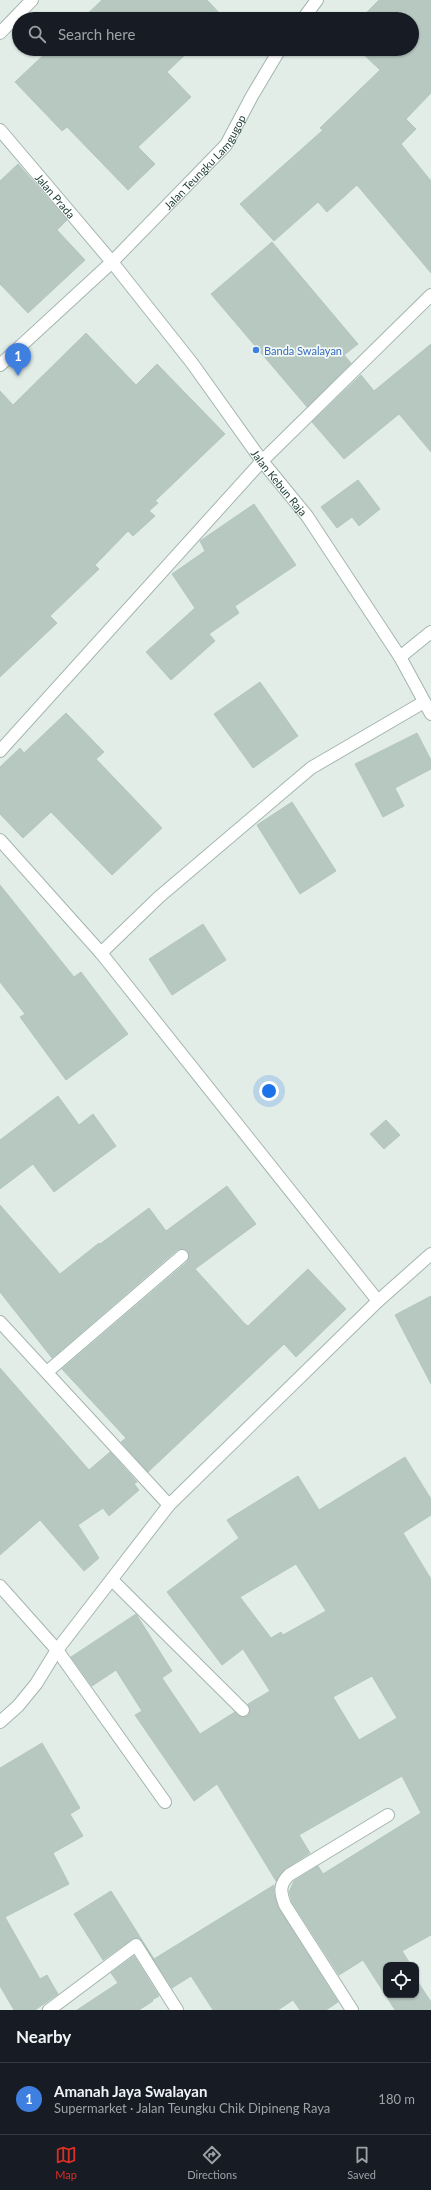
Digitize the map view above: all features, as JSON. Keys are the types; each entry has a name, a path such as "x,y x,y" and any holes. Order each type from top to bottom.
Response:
{"street":[{"path":"20,12 32,0"},
{"path":"308,12 317,0"},
{"path":"0,33 12,21"},
{"name":"Jalan Teungku Lamgugop","path":"0,365 112,262 226,145 252,96 276,56"},
{"name":"Jalan Prada","path":"0,130 112,262"},
{"name":"Jalan Kebun Raja","path":"112,262 192,363 262,461 308,516 400,657 431,714"},
{"path":"0,750 262,461 431,295"},
{"path":"400,657 431,632"},
{"path":"101,953 159,897 311,768 424,702"},
{"path":"0,840 101,953 378,1301"},
{"path":"0,1722 18,1706 36,1684 57,1650 169,1505 378,1301 431,1254"},
{"path":"46,1372 182,1256"},
{"path":"0,1322 169,1505"},
{"path":"112,1580 244,1710"},
{"path":"0,1586 57,1650 165,1802"},
{"path":"352,2010 285,1905 280,1894 281,1884 288,1875 388,1815"},
{"path":"49,2010 136,1945 177,2010"}],"building":[{"path":"102,0 207,0 218,12 89,12"},
{"path":"379,0 431,0 431,93 406,119 416,129 401,144 431,181 431,273 357,185 327,212 318,202 274,241 240,204 323,130 320,128 380,70 365,56 419,56 419,12 367,12"},
{"path":"43,56 184,56 167,72 191,97 138,147 155,164 128,190 67,127 62,131 15,82"},
{"path":"18,164 67,220 57,230 85,260 28,313 0,284 0,181"},
{"path":"272,242 358,344 344,355 351,363 307,407 211,294"},
{"path":"86,333 136,385 157,364 225,434 155,501 158,503 149,511 155,516 133,536 128,531 95,565 99,569 50,616 57,623 0,677 0,391 13,405"},
{"path":"431,344 431,452 399,414 344,459 312,422 361,375 374,391"},
{"path":"358,480 380,509 359,526 352,517 337,528 321,507"},
{"path":"254,504 296,565 235,606 239,613 209,634 215,641 171,680 146,652 195,608 172,574 205,551 200,541"},
{"path":"260,682 298,736 253,768 214,714"},
{"path":"66,713 104,752 96,759 162,828 112,875 51,812 23,838 0,814 0,767 20,748 24,753"},
{"path":"417,733 431,760 431,769 395,788 404,806 383,817 355,764"},
{"path":"292,802 336,871 300,894 257,825"},
{"path":"0,885 74,977 81,972 128,1034 66,1080 20,1017 25,1014 0,982"},
{"path":"203,924 226,960 172,995 149,959"},
{"path":"58,1096 79,1125 93,1114 116,1146 54,1192 33,1164 0,1189 0,1140"},
{"path":"386,1120 400,1135 384,1149 370,1134"},
{"path":"227,1186 256,1224 195,1269 245,1324 248,1326 308,1269 346,1309 296,1357 284,1344 148,1472 121,1442 126,1438 62,1369 187,1262 189,1258 188,1251 184,1249 177,1250 52,1358 0,1292 0,1205 60,1274 99,1243 100,1244 149,1208 166,1231"},
{"path":"431,1296 431,1384 395,1315"},
{"path":"0,1368 89,1470 110,1452 137,1482 134,1484 139,1490 109,1516 103,1508 78,1525 99,1558 84,1571 40,1520 0,1555"},
{"path":"405,1457 431,1499 431,1515 403,1533 431,1579 431,1935 402,1951 409,1962 383,1962 383,1991 363,1960 339,1975 292,1902 289,1892 294,1881 318,1866 323,1874 421,1813 402,1776 299,1835 310,1853 285,1869 276,1881 217,1784 194,1801 135,1715 142,1711 116,1670 92,1686 71,1657 136,1614 172,1671 162,1678 200,1734 235,1712 241,1717 248,1716 250,1712 248,1704 270,1691 243,1649 222,1665 167,1592 239,1538 227,1520 298,1476 319,1510","holes":["296,1564 326,1611 283,1635 281,1632 271,1638 240,1597","372,1676 397,1718 359,1740 333,1697"]},
{"path":"42,1743 80,1808 70,1814 83,1836 53,1853 69,1884 5,1917 40,1979 47,1975 58,1994 35,2010 14,2010 0,1986 0,1768"},
{"path":"274,1885 274,1894 279,1909 338,2002 326,2010 300,2010 293,2000 278,2010 213,2010 191,1976 172,1988 139,1938 132,1939 103,1960 74,1914 111,1891 154,1959"},
{"path":"134,1956 159,1996 139,2010 77,2010 118,1983 111,1973"},
{"path":"419,1984 431,2002 431,2010 395,2010 387,1998 419,1998"}],"place":[{"name":"Banda Swalayan","path":"256,350"},
{"name":"Amanah Jaya Swalayan","path":"18,376"}]}
